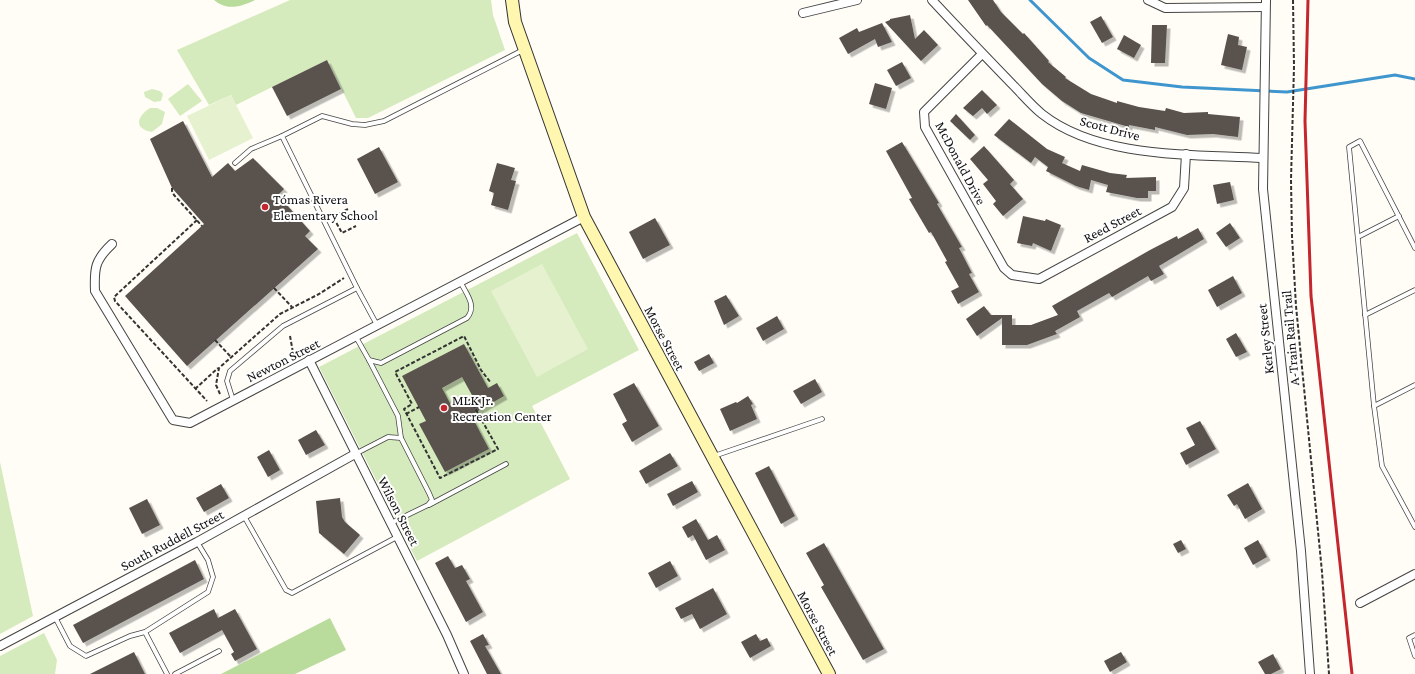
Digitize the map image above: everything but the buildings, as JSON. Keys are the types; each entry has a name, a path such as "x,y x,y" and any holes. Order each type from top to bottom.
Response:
{"street":[{"name":"Morse Street","path":"512,0 515,22 584,218 829,674"},
{"path":"803,13 857,0"},
{"name":"Scott Drive","path":"932,0 982,54 1042,114 1070,131 1092,140 1120,147 1186,154 1262,158"},
{"path":"1148,0 1164,8 1265,4"},
{"name":"Kerley Street","path":"1265,4 1265,82 1262,158 1263,189 1301,551 1310,674"},
{"name":"McDonald Drive","path":"982,54 924,112 925,126 1004,268 1012,274"},
{"name":"Reed Street","path":"1012,274 1038,279 1172,206 1184,188 1186,154"},
{"name":"Newton Street","path":"112,244 100,255 94,270 95,291 173,420 190,423 584,218"},
{"name":"Wilson Street","path":"309,360 447,635 464,674"},
{"name":"South Ruddell Street","path":"0,646 197,542 355,454"},
{"path":"1360,603 1415,574"}],"lane":[{"path":"235,163 251,149 282,136 322,116 352,124 365,125 384,121 524,49"},
{"path":"282,136 357,288 377,325"},
{"path":"1415,248 1360,141 1349,147 1374,406 1382,466 1415,527"},
{"path":"1358,237 1399,216"},
{"path":"369,360 381,363 467,318 472,312 472,303 461,283"},
{"path":"233,400 227,381 230,371 283,326 357,288"},
{"path":"1365,315 1415,290"},
{"path":"356,337 398,416 401,438 432,500 428,506"},
{"path":"1374,406 1415,385"},
{"path":"712,457 768,436 822,419"},
{"path":"355,454 388,437 401,438"},
{"path":"390,523 428,506 506,464"},
{"path":"244,516 286,590 292,593 397,537"},
{"path":"55,617 70,646 86,656 130,636 145,632 208,592 213,577 208,560 197,542"},
{"path":"145,632 167,674"},
{"path":"1415,635 1409,638 1415,656"},
{"path":"174,674 219,652"}],"path":[{"name":"A-Train Rail Trail","path":"1293,0 1294,66 1291,187 1296,306 1322,572 1329,674"},
{"path":"172,188 172,191 202,226"},
{"path":"348,210 333,217 342,233 356,226"},
{"path":"197,220 114,297 115,300 207,402"},
{"path":"195,389 280,314 319,294 345,278 342,271"},
{"path":"274,288 292,308"},
{"path":"290,336 294,358"},
{"path":"470,399 498,449 440,478 406,414 404,409 412,404 395,372 464,336 481,370 491,383"},
{"path":"216,340 231,357"},
{"path":"219,368 216,385 220,394"},
{"path":"406,414 419,407"},
{"path":"474,421 488,416"}],"green space":[{"path":"214,0 255,0 239,6 229,7 224,6"},
{"path":"290,0 491,0 493,15 505,50 368,118 356,118 327,60 236,105 231,95 209,105 177,50"},
{"path":"188,84 202,101 180,116 168,99"},
{"path":"152,89 160,91 163,94 161,101 154,102 145,97 144,92"},
{"path":"231,95 253,138 209,160 187,116"},
{"path":"150,108 157,108 165,112 162,124 152,132 142,128 139,122 145,111"},
{"path":"577,233 639,350 532,406 570,479 417,561 319,367"},
{"path":"542,264 588,349 537,377 491,291"},
{"path":"0,462 33,616 0,634"},
{"path":"330,618 346,650 295,674 221,674"},
{"path":"44,633 57,660 55,674 0,674 0,656"}],"waterway":[{"path":"1030,0 1089,58 1123,80 1182,87 1287,92 1395,75 1415,79"}],"railway":[{"path":"1308,0 1305,121 1311,296 1352,674"}],"place":[{"name":"Tómas Rivera Elementary School","path":"265,207"},
{"name":"MLK Jr. Recreation Center","path":"444,408"}]}
